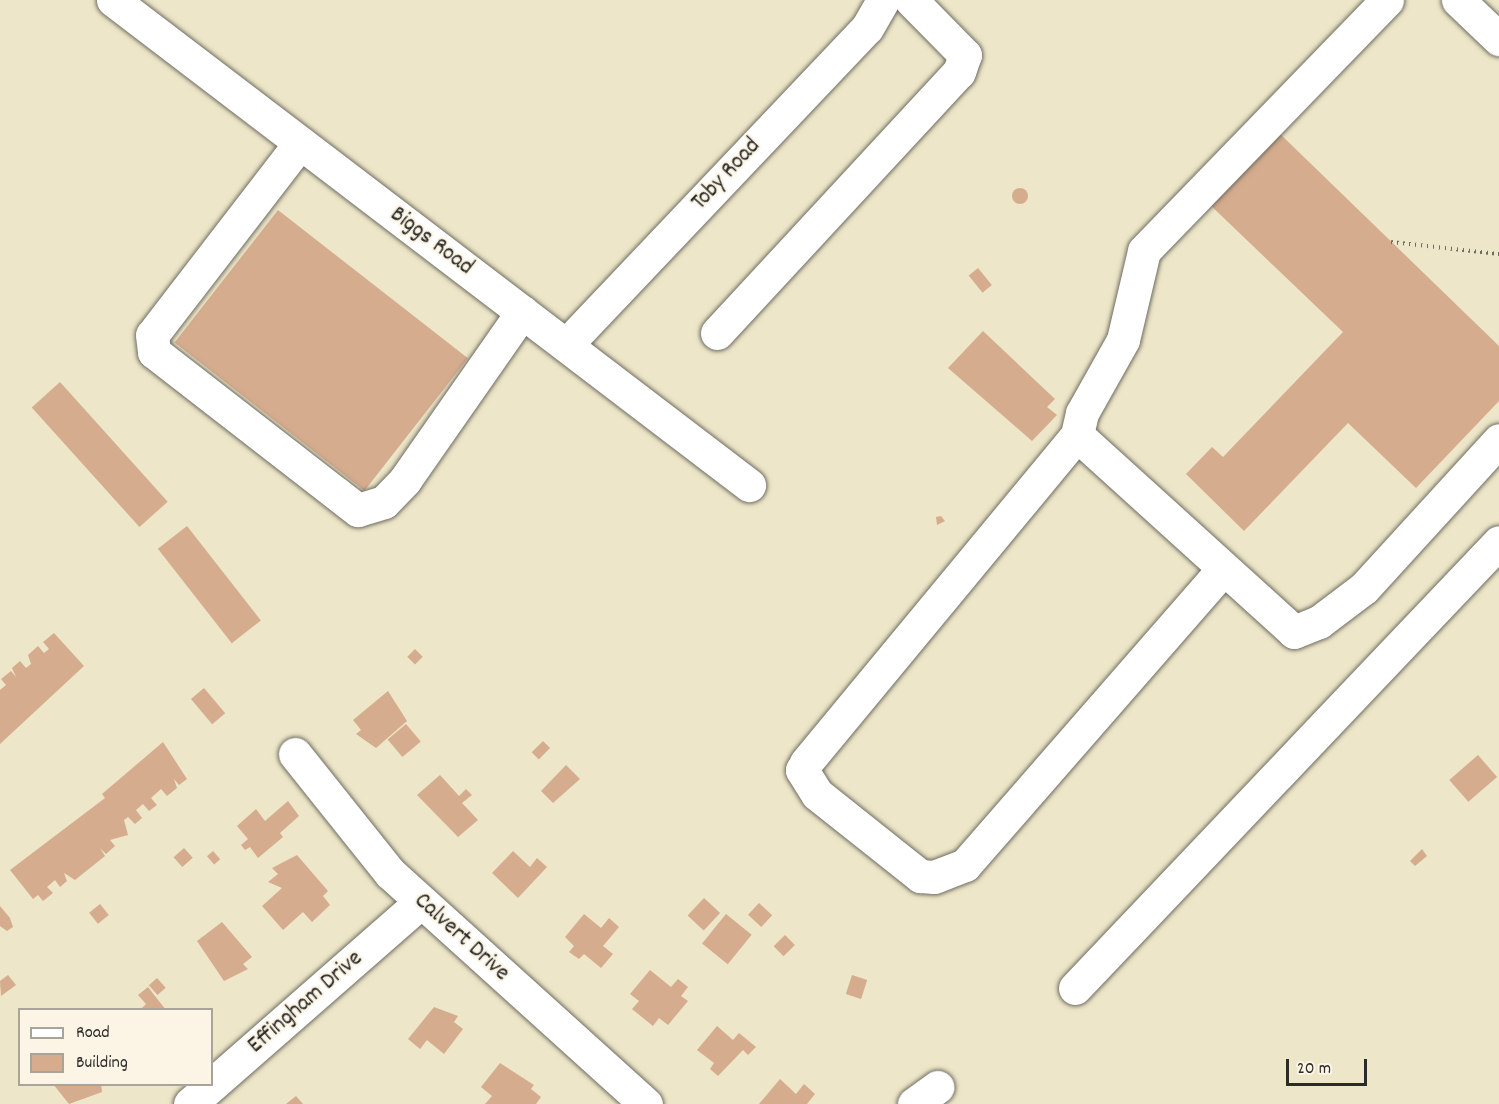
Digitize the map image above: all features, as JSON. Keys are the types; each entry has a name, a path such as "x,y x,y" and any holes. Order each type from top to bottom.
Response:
{"street":[{"name":"Biggs Road","path":"113,0 749,485"},
{"name":"Toby Road","path":"566,345 867,28 882,0"},
{"path":"717,333 960,72 965,56 911,0"},
{"path":"1222,570 964,865 934,877 920,876 817,794 802,771 806,763 1077,435 1082,413 1123,340 1144,251 1387,0"},
{"path":"1458,0 1499,39"},
{"path":"300,143 152,335 154,352 358,510 384,502 405,480 522,312"},
{"path":"1077,435 1222,570 1294,632 1319,622 1364,588 1499,440"},
{"path":"1075,988 1499,542"},
{"name":"Calvert Drive","path":"295,754 390,873 646,1104"},
{"name":"Effingham Drive","path":"213,1084 421,902"},
{"name":"Effingham Drive","path":"190,1104 211,1086"}],"path":[{"path":"1391,242 1499,254"}],"building":[{"path":"1276,130 1499,346 1499,401 1416,488 1348,423 1244,531 1186,474 1212,447 1223,457 1343,332 1207,202"},
{"path":"1017,188 1023,188 1028,196 1026,202 1017,204 1012,199 1012,193"},
{"path":"278,210 468,358 364,491 175,342"},
{"path":"978,268 992,285 983,293 969,276"},
{"path":"983,331 1055,399 1047,407 1057,415 1032,441 948,368"},
{"path":"60,382 168,502 139,527 32,407"},
{"path":"941,516 945,521 937,525 936,517"},
{"path":"187,526 261,621 232,643 158,549"},
{"path":"54,633 84,666 0,744 0,690 6,685 1,679 11,671 16,677 12,668 20,661 26,668 31,664 28,655 38,646 44,653 49,649 43,642"},
{"path":"415,649 423,657 415,665 407,657"},
{"path":"204,688 225,713 212,724 191,699"},
{"path":"388,691 407,721 376,748 356,734 361,730 353,720"},
{"path":"406,724 421,742 402,757 388,739"},
{"path":"543,741 550,748 539,759 532,752"},
{"path":"163,742 187,779 179,785 174,779 177,788 167,796 161,789 151,798 157,805 149,811 143,804 136,810 142,818 135,824 128,817 124,820 128,835 110,840 115,846 106,854 100,848 105,856 75,880 64,873 67,881 60,887 55,880 47,887 53,893 43,901 38,895 33,899 10,870 105,798 102,794"},
{"path":"1478,755 1497,777 1468,802 1449,780"},
{"path":"566,765 580,779 553,803 541,791"},
{"path":"440,775 459,796 466,789 472,795 462,803 478,820 458,837 417,795"},
{"path":"288,801 299,816 280,833 283,837 258,858 250,847 245,850 241,845 248,839 237,826 256,809 265,821"},
{"path":"184,848 193,858 182,867 174,857"},
{"path":"1422,849 1427,856 1415,866 1410,861"},
{"path":"213,851 220,859 214,865 207,856"},
{"path":"513,851 530,867 537,858 547,867 518,898 492,873"},
{"path":"297,855 328,891 323,896 330,905 312,922 303,912 283,930 262,906 282,888 268,882 278,874 272,868"},
{"path":"704,898 720,913 704,931 688,916"},
{"path":"759,903 772,915 761,927 748,915"},
{"path":"100,904 109,915 98,924 89,913"},
{"path":"0,906 10,918 13,927 7,931 0,926"},
{"path":"584,914 601,928 609,918 619,927 603,946 613,954 601,968 584,954 579,959 569,952 574,946 565,937"},
{"path":"726,914 752,935 728,964 702,944"},
{"path":"222,922 252,957 243,964 248,969 224,981 197,941"},
{"path":"785,935 795,945 784,956 774,946"},
{"path":"650,970 671,987 678,979 688,987 681,996 688,1001 668,1025 659,1018 653,1026 632,1009 639,1001 630,994"},
{"path":"8,975 16,985 1,996 0,981"},
{"path":"852,975 867,980 861,999 846,994"},
{"path":"157,978 166,988 158,995 149,985"},
{"path":"148,987 164,1008 142,1008 146,1004 138,995"},
{"path":"434,1007 458,1016 454,1022 463,1029 444,1054 427,1040 420,1049 408,1039"},
{"path":"717,1026 733,1040 739,1033 756,1047 748,1055 743,1050 718,1076 710,1069 714,1063 697,1050"},
{"path":"500,1063 534,1085 531,1089 541,1097 536,1104 485,1104 492,1096 481,1087"},
{"path":"780,1079 796,1094 804,1084 815,1094 807,1104 759,1104"},
{"path":"55,1086 101,1086 102,1092 69,1104"},
{"path":"296,1096 303,1104 286,1104"}]}
